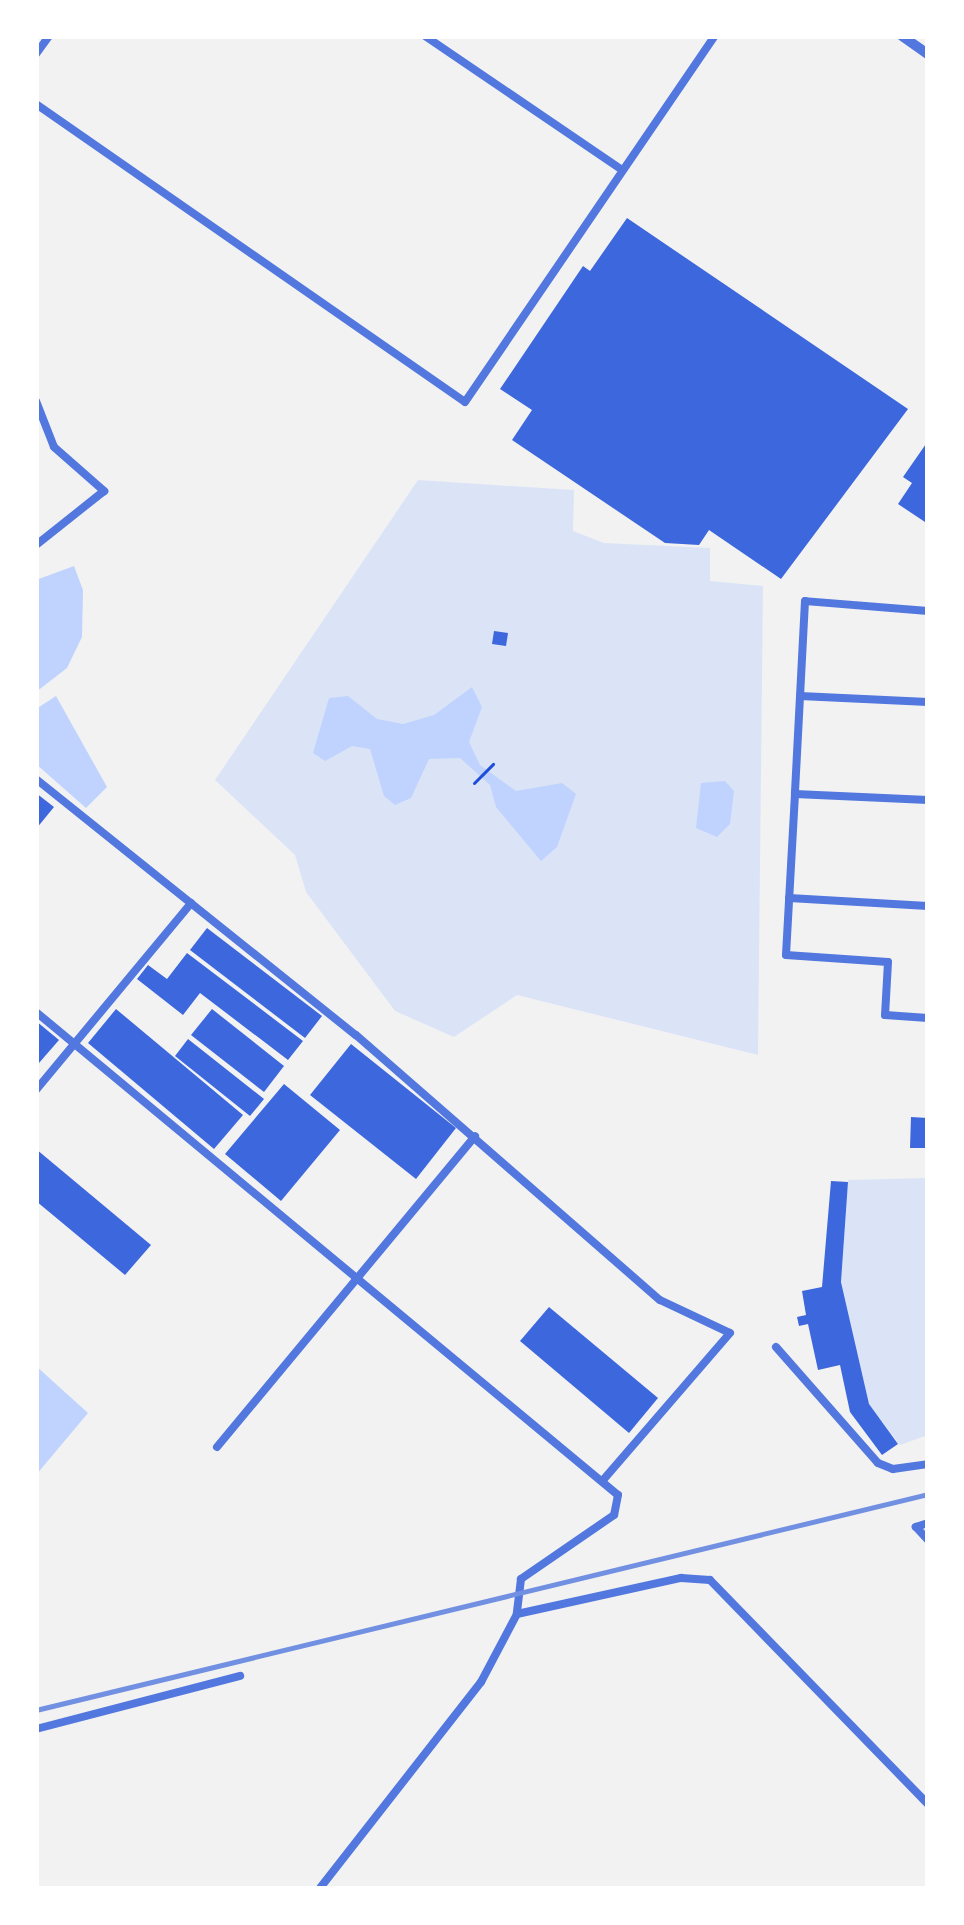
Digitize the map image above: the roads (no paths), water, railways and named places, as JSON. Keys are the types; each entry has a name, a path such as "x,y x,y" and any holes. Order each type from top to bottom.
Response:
{"street":[{"path":"36,54 49,36"},
{"path":"425,36 622,170"},
{"path":"36,104 465,402 715,36"},
{"path":"902,36 928,54"},
{"path":"36,400 54,448 104,491 36,545"},
{"path":"928,611 805,601 786,955 888,962 885,1015 928,1018"},
{"path":"800,696 928,702"},
{"path":"36,778 475,1136 660,1300 730,1333 603,1480"},
{"path":"795,794 928,800"},
{"path":"790,898 928,906"},
{"path":"36,1090 191,903"},
{"path":"36,1012 618,1496 614,1515 521,1579 517,1614 481,1682 319,1889"},
{"path":"217,1447 475,1136"},
{"path":"776,1347 878,1463 893,1469 928,1464"},
{"path":"928,1523 916,1527 928,1540"},
{"path":"517,1614 681,1578 710,1580 928,1804"},
{"path":"36,1729 239,1676"}],"water":[{"path":"74,566 83,590 82,637 67,668 36,692 36,580"},
{"path":"472,687 482,707 469,742 480,765 516,791 562,783 576,794 557,847 541,861 496,807 490,785 460,758 429,759 411,798 395,805 384,796 370,749 352,746 325,761 313,753 329,698 348,696 377,719 403,724 434,715"},
{"path":"56,696 107,787 86,808 36,764 36,709"},
{"path":"725,781 734,791 730,824 717,837 696,828 701,783"},
{"path":"36,1366 88,1413 36,1475"}],"railway":[{"path":"36,1710 928,1494"}]}
